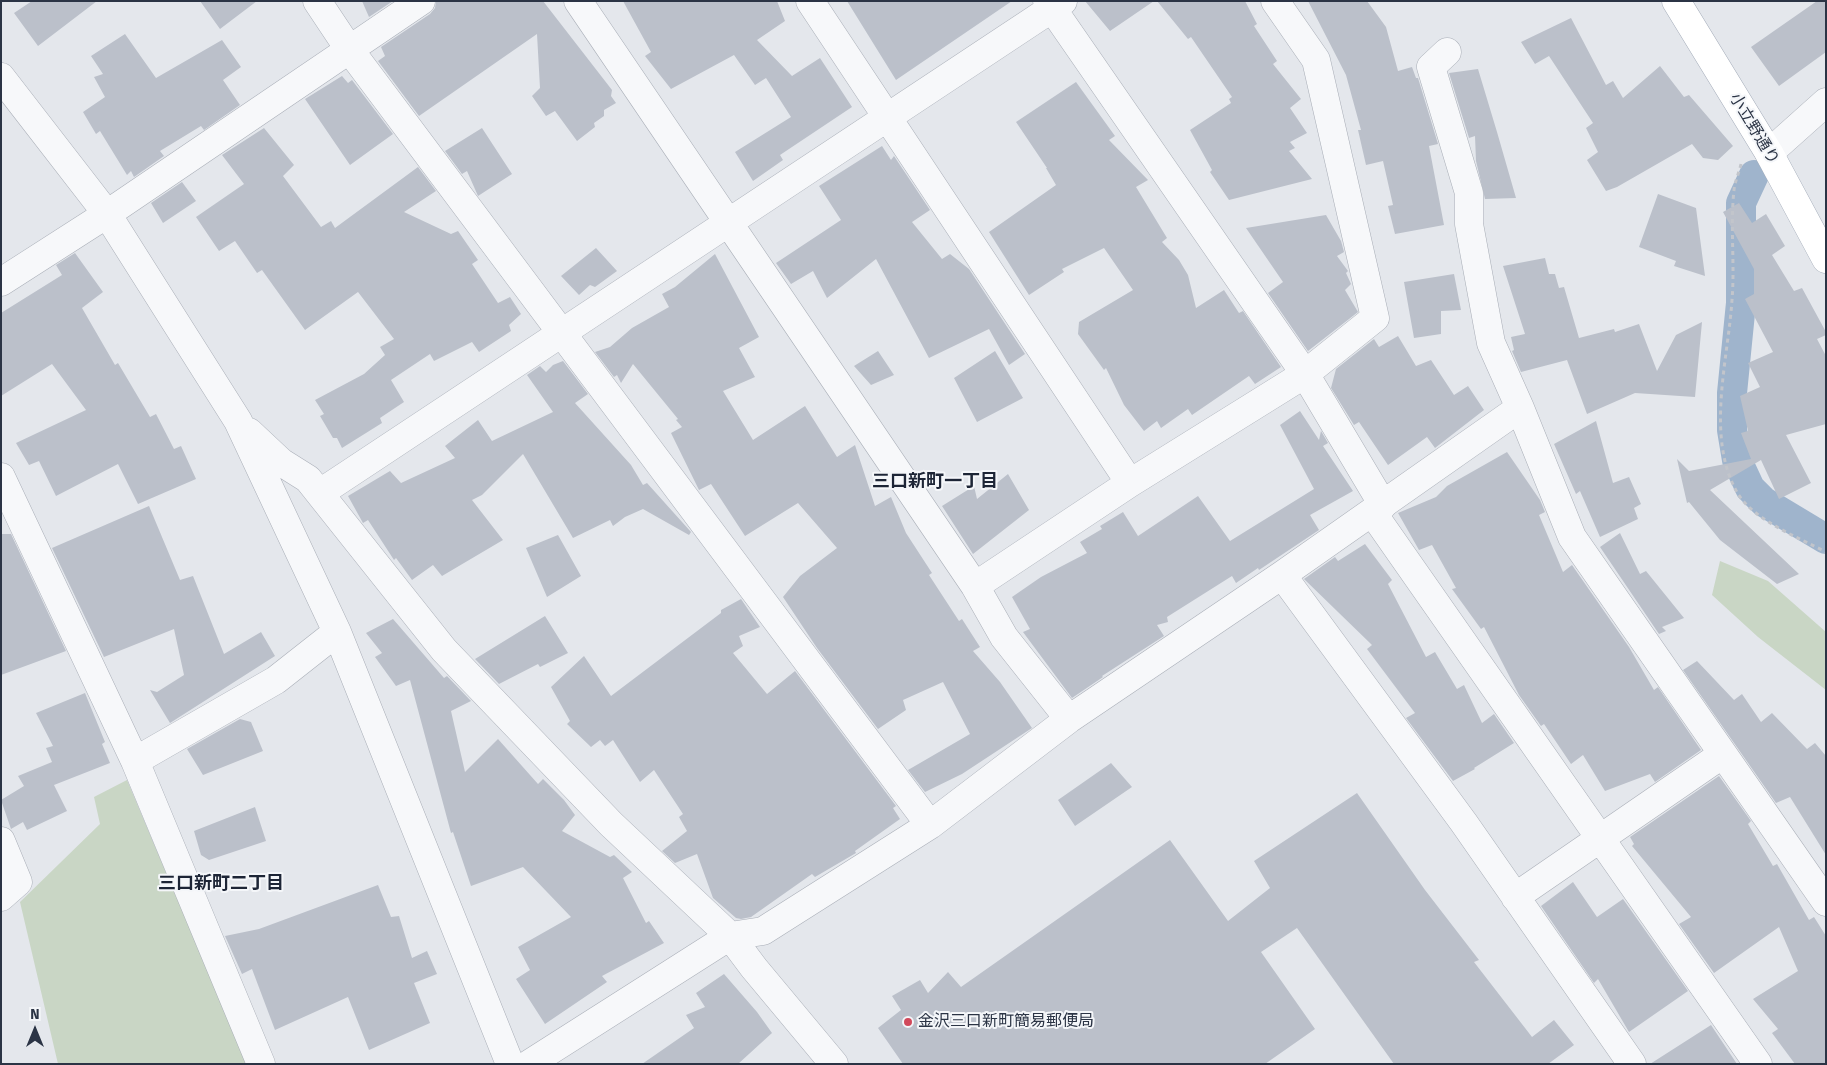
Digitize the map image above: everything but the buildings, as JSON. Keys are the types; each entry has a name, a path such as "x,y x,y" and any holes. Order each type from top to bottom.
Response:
{"main road":[{"name":"小立野通り","path":"1676,1 1769,153 1826,259"}],"street":[{"path":"317,1 349,49 560,334 930,825"},
{"path":"1,282 107,214 421,1"},
{"path":"578,1 975,586 1004,637 1069,719"},
{"path":"810,1 1130,483"},
{"path":"975,586 1130,483 1305,374 1375,318 1316,60 1275,1"},
{"path":"320,493 887,118 1054,4 1305,374 1377,509 1601,839 1758,1064"},
{"path":"1447,52 1431,67 1468,193 1468,224 1491,343 1520,408 1572,537 1826,902"},
{"path":"1,77 107,214 238,421 337,632 510,1064"},
{"path":"1769,153 1826,102"},
{"path":"529,1064 730,936 763,931 930,825 1069,719 1282,575 1520,408"},
{"path":"238,421 281,462 308,479 444,650 611,824 730,936 754,968 834,1064"},
{"path":"1,477 135,761 261,1064"},
{"path":"1282,575 1515,897 1632,1064"},
{"path":"135,761 276,680 337,632"},
{"path":"1515,897 1723,754"},
{"path":"1,841 18,882 1,897"}],"path":[{"path":"1769,153 1742,162 1734,189 1732,300 1720,396 1724,454 1731,479 1739,496 1755,513 1826,552"}],"green space":[{"path":"1720,561 1768,581 1826,632 1826,690 1758,637 1712,595"},
{"path":"127,780 247,1064 58,1064 20,902 100,824 94,797"}],"waterway":[{"path":"1754,175 1741,203 1741,303 1732,393 1732,430 1737,460 1750,488 1764,502 1826,539"}],"place":[{"name":"金沢三口新町簡易郵便局","path":"908,1022"}],"district":[{"name":"三口新町一丁目","path":"935,482"},
{"name":"三口新町二丁目","path":"221,884"}]}
